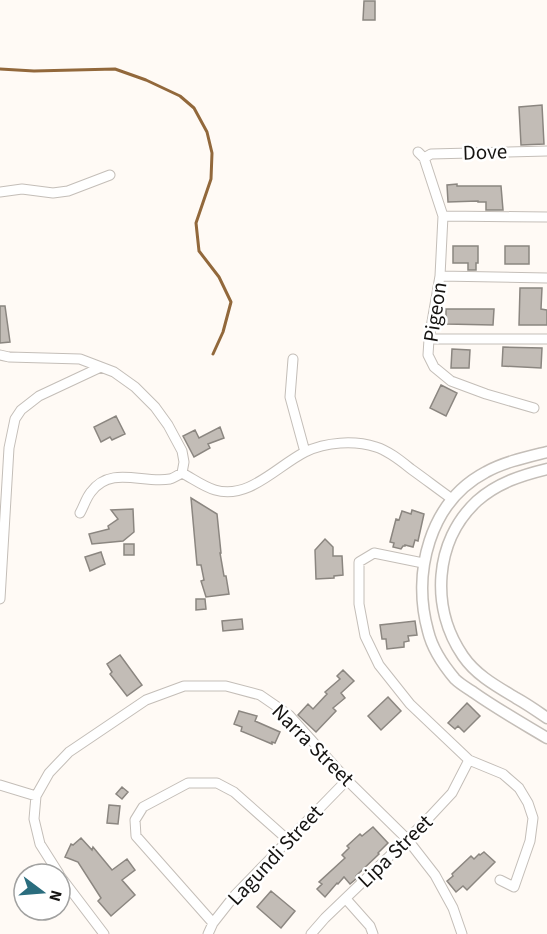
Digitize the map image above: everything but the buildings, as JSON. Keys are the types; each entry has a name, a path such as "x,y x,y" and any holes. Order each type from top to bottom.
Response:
{"street":[{"name":"Dove","path":"421,155 547,150"},
{"name":"Pigeon","path":"421,155 443,216 440,276 428,355 434,367 451,381 534,408"},
{"path":"0,192 22,189 53,193 68,191 110,175"},
{"path":"443,216 547,217"},
{"path":"440,276 547,278"},
{"path":"429,339 547,339"},
{"path":"0,355 80,358 114,372 135,387 168,424 182,451 184,462 182,473"},
{"path":"293,359 290,397 305,452"},
{"path":"0,599 9,448 15,419 21,410 39,396 101,368"},
{"path":"182,473 214,490 240,490 261,481 305,452 335,443 361,443 378,447 452,499"},
{"path":"547,452 486,472 452,499 431,533 423,563 421,598 428,633 456,681 547,738"},
{"path":"547,469 517,477 495,488 478,501 461,519 452,534 445,554 441,580 444,613 451,635 463,656 490,683 547,718"},
{"path":"80,513 90,493 100,482 114,477 169,479 182,473"},
{"path":"423,563 374,554 359,562 359,604 365,636 380,665 410,704 469,760 502,774 519,788 528,803 533,818 530,841 514,887 500,880"},
{"name":"Narra Street","path":"36,796 49,774 69,752 146,700 184,686 226,686 260,695 289,715 347,780 407,839 435,875 453,908 462,934"},
{"path":"508,714 518,699"},
{"name":"Lipa Street","path":"311,934 452,794 469,760"},
{"name":"Lagundi Street","path":"208,934 213,923 235,895 347,780"},
{"path":"213,923 136,836 135,820 143,807 188,783 217,783 234,792 288,840"},
{"path":"0,785 36,796 34,819 40,844 51,862"},
{"path":"72,892 104,934"},
{"path":"345,899 370,926 374,934"}],"waterway":[{"path":"0,69 34,71 115,69 180,96 194,108 207,132 212,153 211,179 196,223 199,251 219,277 231,302 223,332 213,354"}]}
